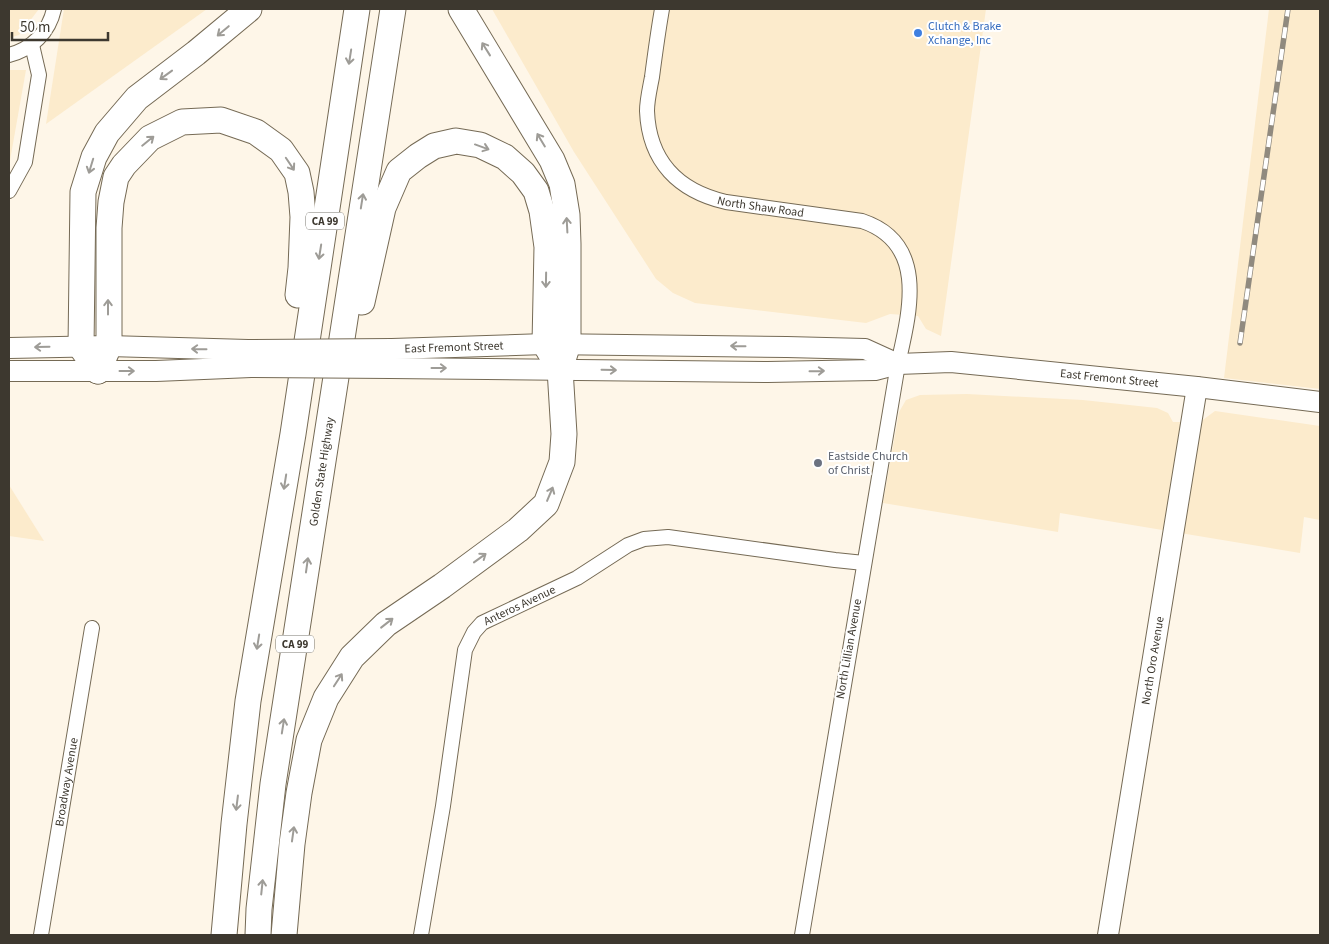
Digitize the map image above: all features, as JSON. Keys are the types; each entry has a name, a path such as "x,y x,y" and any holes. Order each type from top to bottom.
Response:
{"highway":[{"path":"98,371 81,347 83,192 94,157 107,133 137,98 249,9"},
{"name":"CA 99","path":"224,935 248,701 293,434 357,9"},
{"name":"Golden State Highway","path":"258,935 259,909 273,784 291,676 338,353 393,9"},
{"path":"461,9 552,160 562,184 567,215 568,244 556,344"},
{"path":"98,371 108,346 111,202 116,177 124,165 150,138 182,122 221,120 256,132 281,150 297,173 303,217 301,268 286,392 293,434"},
{"path":"284,935 292,844 302,776 309,740 326,698 352,657 386,624 442,586 518,530 546,504 562,462 564,434 560,369 547,247 542,211 536,191 523,173 505,157 480,145 456,141 434,146 399,171 383,208 355,334 338,353"}],"main road":[{"name":"East Fremont Street","path":"391,358 556,344 865,349 898,364"},
{"name":"East Fremont Street","path":"9,348 108,346 249,358 391,358 560,369 768,372 875,370 898,364 951,362 1197,387 1320,402"},
{"name":"East Fremont Street","path":"9,371 156,371 249,358"},
{"name":"North Oro Avenue","path":"1108,935 1197,387"}],"street":[{"path":"9,55 32,45 47,27 54,9"},
{"name":"North Shaw Road","path":"662,9 647,110 654,143 664,164 683,185 707,198 862,221 873,225 889,235 903,253 910,275 907,316 898,364"},
{"path":"9,191 25,162 40,75 32,45"},
{"name":"North Lillian Avenue","path":"802,935 898,364"},
{"name":"Anteros Avenue","path":"421,935 443,806 465,650 474,632 482,624 493,617 556,590 628,546 652,537 668,537 864,563"},
{"name":"Broadway Avenue","path":"41,935 92,628"}],"shaded area":[{"path":"9,9 39,9 19,35 9,38"},
{"path":"64,9 207,9 46,124"},
{"path":"492,9 986,9 941,336 926,329 918,316 890,314 866,323 695,303 673,293 656,279 574,152"},
{"path":"1269,9 1320,9 1320,389 1224,378"},
{"path":"9,70 26,70 9,166"},
{"path":"967,394 1083,400 1157,408 1168,413 1173,422 1200,422 1215,411 1320,426 1320,520 1304,517 1300,553 1060,513 1058,532 883,503 899,412 906,400 920,395"},
{"path":"9,485 44,541 9,536"}],"railway":[{"path":"1240,343 1288,9"}],"place":[{"name":"Clutch & Brake Xchange, Inc","path":"918,33"},
{"name":"Eastside Church of Christ","path":"818,463"}]}
